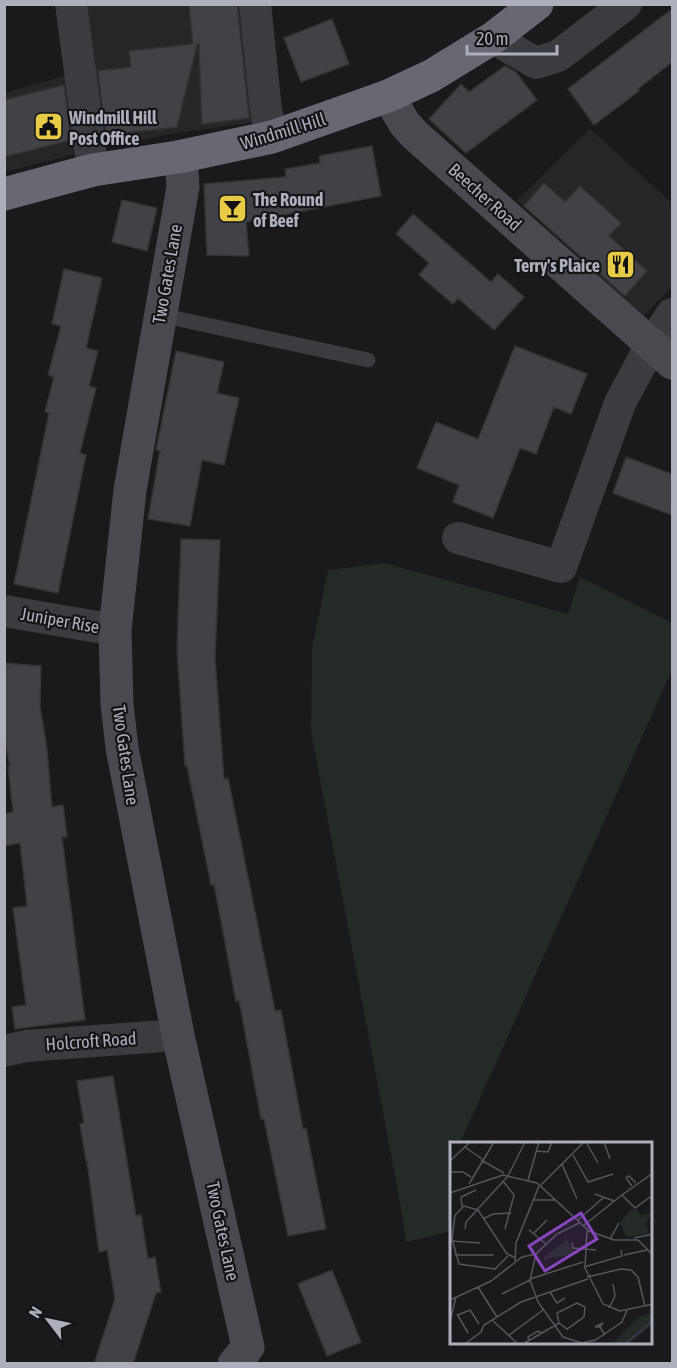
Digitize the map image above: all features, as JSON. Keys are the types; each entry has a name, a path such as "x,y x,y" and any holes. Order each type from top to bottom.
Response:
{"highway":[{"name":"Windmill Hill","path":"4,194 93,170 178,158 272,136 388,96 431,76 493,38 537,4"}],"street":[{"path":"71,4 93,170"},
{"path":"255,4 266,110 272,136"},
{"path":"493,38 536,63 558,56 626,4"},
{"name":"Beecher Road","path":"388,96 405,124 415,135 662,354"},
{"name":"Two Gates Lane","path":"178,158 182,171 183,188 130,490 115,630 117,704 122,748 178,1035 246,1358"},
{"path":"458,538 561,567 620,403 662,354 672,314"},
{"name":"Juniper Rise","path":"4,611 115,630"},
{"name":"Holcroft Road","path":"4,1050 26,1046 178,1035"}],"lane":[{"path":"160,315 368,360"}],"shaded area":[{"path":"80,5 243,5 264,121 171,134 75,154 5,172 5,93 88,69"},
{"path":"590,129 672,203 672,287 643,316 517,200"},
{"path":"385,563 568,614 580,577 672,623 672,670 460,1142 450,1142 450,1231 406,1242 311,731 312,649 328,570"}],"building":[{"path":"189,4 237,4 249,118 202,124 199,44 197,44 177,127 106,135 98,71 131,67 129,51 193,44"},
{"path":"672,9 672,62 638,89 639,91 594,125 568,89"},
{"path":"332,19 349,64 301,82 284,38"},
{"path":"505,66 516,72 537,100 466,153 429,119 461,84 469,92"},
{"path":"64,85 71,140 4,157 4,100"},
{"path":"372,146 381,196 246,222 249,256 207,255 204,184 286,177 285,169 320,163 319,156"},
{"path":"544,183 565,202 580,186 621,223 609,236 647,271 625,296 524,206"},
{"path":"122,200 157,208 147,251 112,242"},
{"path":"413,214 491,282 498,274 524,297 494,330 458,298 453,304 419,275 429,263 396,234"},
{"path":"64,269 102,278 86,348 98,351 89,386 96,388 80,453 86,455 58,593 14,584 49,413 45,412 54,377 48,375 61,326 52,324"},
{"path":"515,346 587,374 571,414 554,407 536,454 520,448 493,518 453,502 459,485 417,468 436,422 478,439"},
{"path":"176,351 224,362 217,393 239,398 224,465 202,460 190,526 148,519 160,451 156,450"},
{"path":"626,457 672,474 672,515 613,493"},
{"path":"181,539 220,540 215,658 224,779 228,778 275,1011 281,1010 303,1129 306,1128 326,1229 288,1236 264,1119 261,1119 239,1000 236,1001 214,884 211,885 187,766 185,766 177,649"},
{"path":"4,663 41,666 40,706 47,749 52,807 63,805 67,837 62,837 85,1020 15,1029 12,1007 26,1005 13,908 27,906 20,843 4,846 4,814 13,812 8,766 10,766 4,737"},
{"path":"113,1076 136,1216 141,1215 148,1259 155,1257 161,1292 156,1293 133,1364 94,1364 115,1299 107,1250 99,1252 80,1124 84,1123 77,1081"},
{"path":"332,1270 361,1342 327,1356 298,1284"}],"place":[{"name":"Windmill Hill Post Office","path":"48,127"},
{"name":"The Round of Beef","path":"232,209"},
{"name":"Terry's Plaice","path":"621,265"}]}
